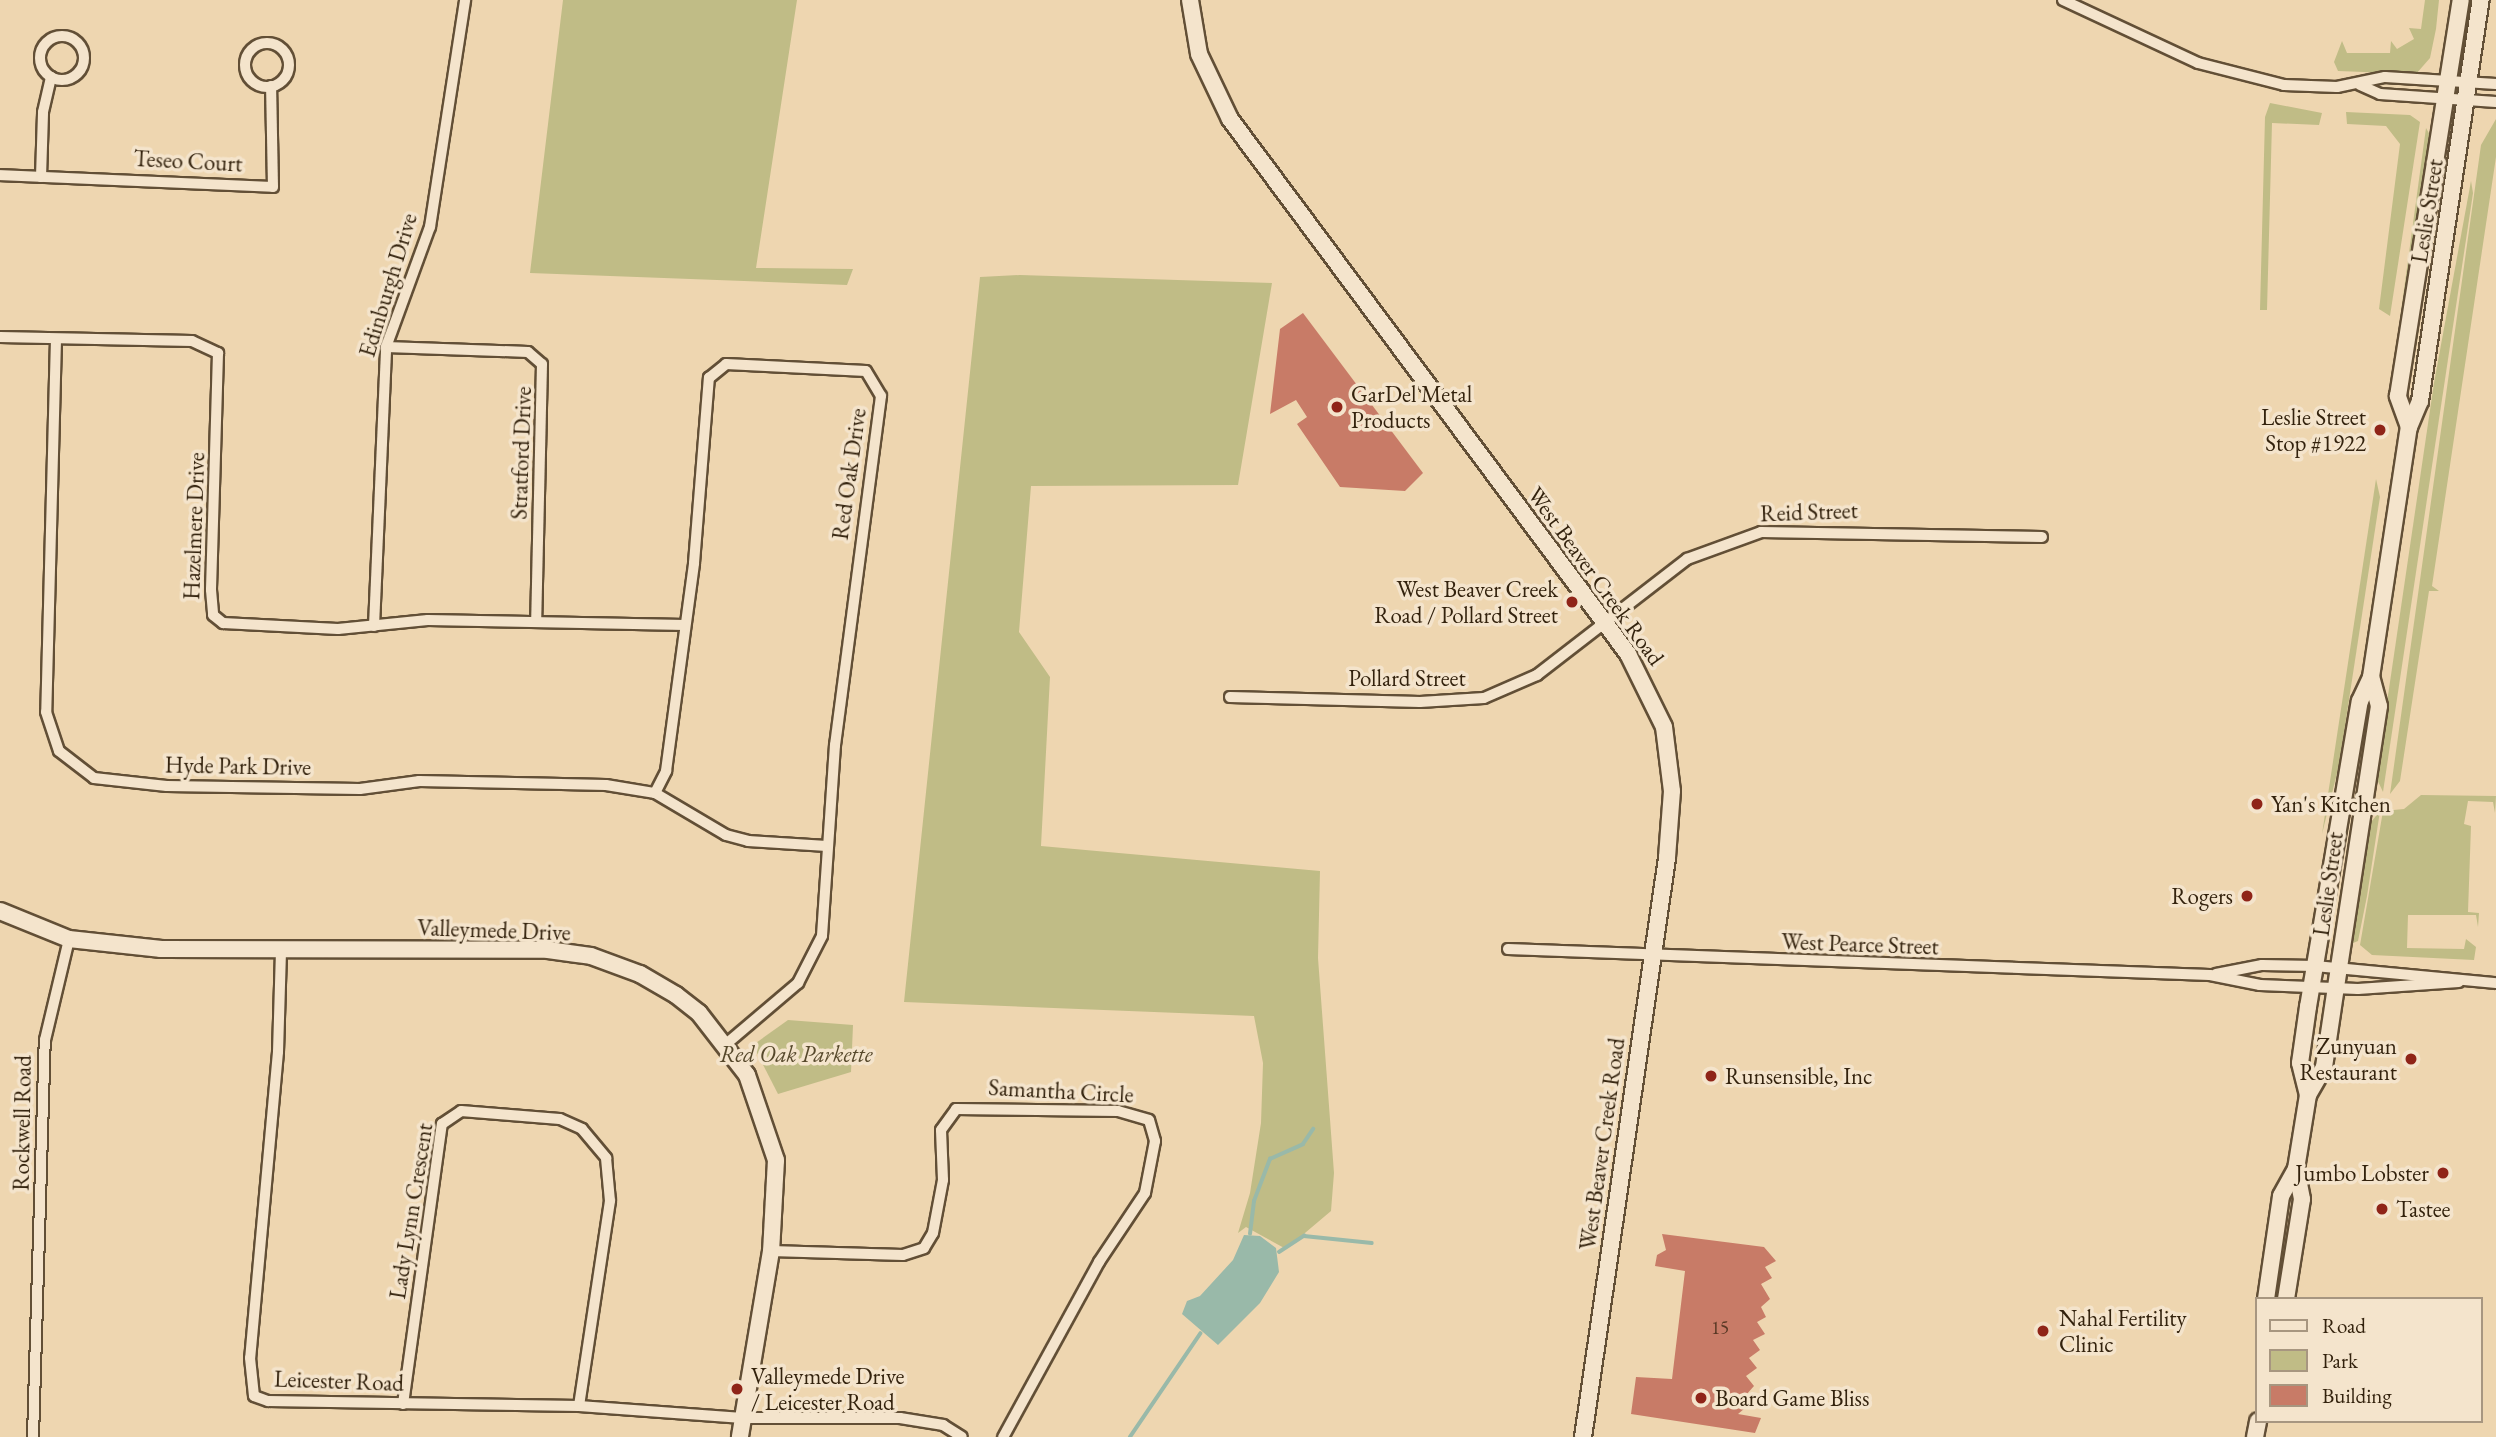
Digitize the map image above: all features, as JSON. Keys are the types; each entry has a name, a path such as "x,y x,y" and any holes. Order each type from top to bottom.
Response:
{"street":[{"name":"Edinburgh Drive","path":"374,626 386,347 430,227 465,0"},
{"name":"West Beaver Creek Road","path":"1191,0 1199,54 1230,119 1605,624 1647,685 1668,747 1671,818 1583,1437"},
{"path":"2063,0 2209,66 2284,85 2360,85 2385,77 2496,84"},
{"name":"Leslie Street","path":"2409,427 2398,397 2461,0"},
{"name":"Leslie Street","path":"2308,1095 2300,1063 2315,966 2360,701 2371,677 2409,427 2420,401 2468,101 2481,0"},
{"path":"41,177 43,112 51,76 40,59 44,45 56,37 70,37 81,47 82,67 72,77 51,76"},
{"path":"259,44 280,47 288,59 284,79 271,86 257,85 245,67 248,53 259,44"},
{"path":"2360,85 2381,94 2496,102"},
{"name":"Teseo Court","path":"0,175 273,187 271,86"},
{"name":"Hazelmere Drive","path":"0,337 192,341 218,353 214,615 237,626 374,626 428,620 685,625"},
{"name":"Hyde Park Drive","path":"56,339 46,712 68,760 94,778 167,786 360,789 419,781 606,785 655,793 726,835 827,846"},
{"name":"Stratford Drive","path":"386,347 528,352 542,365 536,621"},
{"name":"Red Oak Drive","path":"655,793 666,771 701,511 709,378 726,364 866,371 881,397 827,846 827,906 812,962 798,984 725,1045"},
{"name":"Reid Street","path":"1605,624 1687,559 1761,532 2042,537"},
{"name":"Pollard Street","path":"1230,697 1420,702 1484,698 1537,675 1605,624"},
{"name":"Leslie Street","path":"2286,1297 2302,1199 2297,1169 2308,1095 2324,1067 2379,706 2371,677"},
{"name":"Valleymede Drive","path":"0,911 69,939 161,949 386,953 449,947 591,956 640,974 676,995 725,1045 747,1075 776,1160 771,1251 740,1437"},
{"name":"Rockwell Road","path":"33,1437 45,1040 69,939"},
{"name":"West Pearce Street","path":"1508,949 1654,952 1776,962 2210,975 2260,985 2412,989 2459,982"},
{"name":"Leicester Road","path":"281,951 251,1389 268,1401 579,1406 743,1419"},
{"name":"West Pearce Street","path":"2210,975 2262,965 2315,966 2459,982"},
{"path":"2459,982 2496,983"},
{"name":"Samantha Circle","path":"771,1251 903,1255 924,1248 933,1233 943,1180 941,1130 956,1109 1118,1111 1149,1120 1155,1140 1144,1192 1099,1262 1003,1437"},
{"name":"Lady Lynn Crescent","path":"403,1404 442,1124 461,1111 560,1119 582,1129 606,1158 610,1201 579,1406"},
{"name":"Leslie Street","path":"2266,1297 2281,1196 2297,1169"},
{"path":"743,1419 900,1418 943,1425 962,1437"}],"green space":[{"path":"563,0 797,0 756,268 853,269 847,285 530,273"},
{"path":"2425,0 2439,0 2436,29 2430,58 2416,74 2338,71 2334,62 2342,41 2347,53 2390,53 2391,41 2397,49 2414,39 2409,28 2421,29"},
{"path":"2270,103 2322,113 2319,125 2272,123 2267,310 2260,310 2265,117"},
{"path":"2346,112 2410,115 2420,122 2390,316 2379,309 2400,144 2386,126 2347,124"},
{"path":"2496,119 2496,157 2432,586 2439,591 2429,591 2400,781 2390,794 2481,145"},
{"path":"2426,128 2431,137 2427,168 2400,319"},
{"path":"2471,181 2473,193 2383,792 2376,777 2434,383"},
{"path":"1020,275 1272,283 1238,485 1031,486 1019,632 1050,677 1041,846 1320,871 1318,958 1334,1173 1331,1211 1286,1249 1246,1227 1238,1233 1250,1193 1261,1123 1263,1063 1254,1016 904,1002 980,277"},
{"path":"2376,479 2380,497 2339,765 2322,834"},
{"path":"2421,795 2496,796 2495,813 2493,802 2468,801 2464,824 2471,826 2468,912 2479,913 2478,927 2476,915 2408,915 2407,948 2464,949 2466,939 2476,947 2474,960 2372,955 2360,945 2383,811 2404,809"},
{"path":"2380,811 2358,941 2353,943 2367,827"},
{"name":"Red Oak Parkette","path":"788,1020 853,1025 851,1072 778,1094 753,1045"}],"shaded area":[{"path":"1244,1235 1260,1236 1276,1248 1279,1272 1260,1303 1218,1345 1182,1314 1187,1301 1200,1296 1233,1260"}],"building":[{"name":"GarDel Metal Products","path":"1303,313 1423,473 1405,491 1340,487 1297,424 1307,417 1296,400 1270,414 1280,329"},
{"path":"1662,1234 1764,1247 1776,1261 1765,1267 1772,1278 1761,1284 1770,1299 1761,1307 1766,1317 1757,1322 1765,1334 1753,1340 1760,1350 1749,1358 1757,1368 1746,1376 1754,1386 1746,1395 1751,1403 1738,1414 1761,1418 1755,1433 1631,1414 1636,1377 1672,1379 1685,1271 1655,1266 1657,1255 1666,1250"}],"waterway":[{"path":"1250,1234 1254,1201 1270,1159 1303,1144 1313,1129"},
{"path":"1279,1252 1304,1236 1372,1243"},
{"path":"1130,1437 1200,1334"}],"place":[{"name":"GarDel Metal Products","path":"1337,407"},
{"name":"Leslie Street Stop #1922","path":"2380,430"},
{"name":"West Beaver Creek Road / Pollard Street","path":"1572,602"},
{"name":"Yan's Kitchen","path":"2257,804"},
{"name":"Rogers","path":"2247,896"},
{"name":"Zunyuan Restaurant","path":"2411,1059"},
{"name":"Runsensible, Inc","path":"1711,1076"},
{"name":"Jumbo Lobster","path":"2443,1173"},
{"name":"Tastee","path":"2382,1209"},
{"name":"Nahal Fertility Clinic","path":"2043,1331"},
{"name":"Valleymede Drive / Leicester Road","path":"737,1389"},
{"name":"Board Game Bliss","path":"1701,1398"}]}
